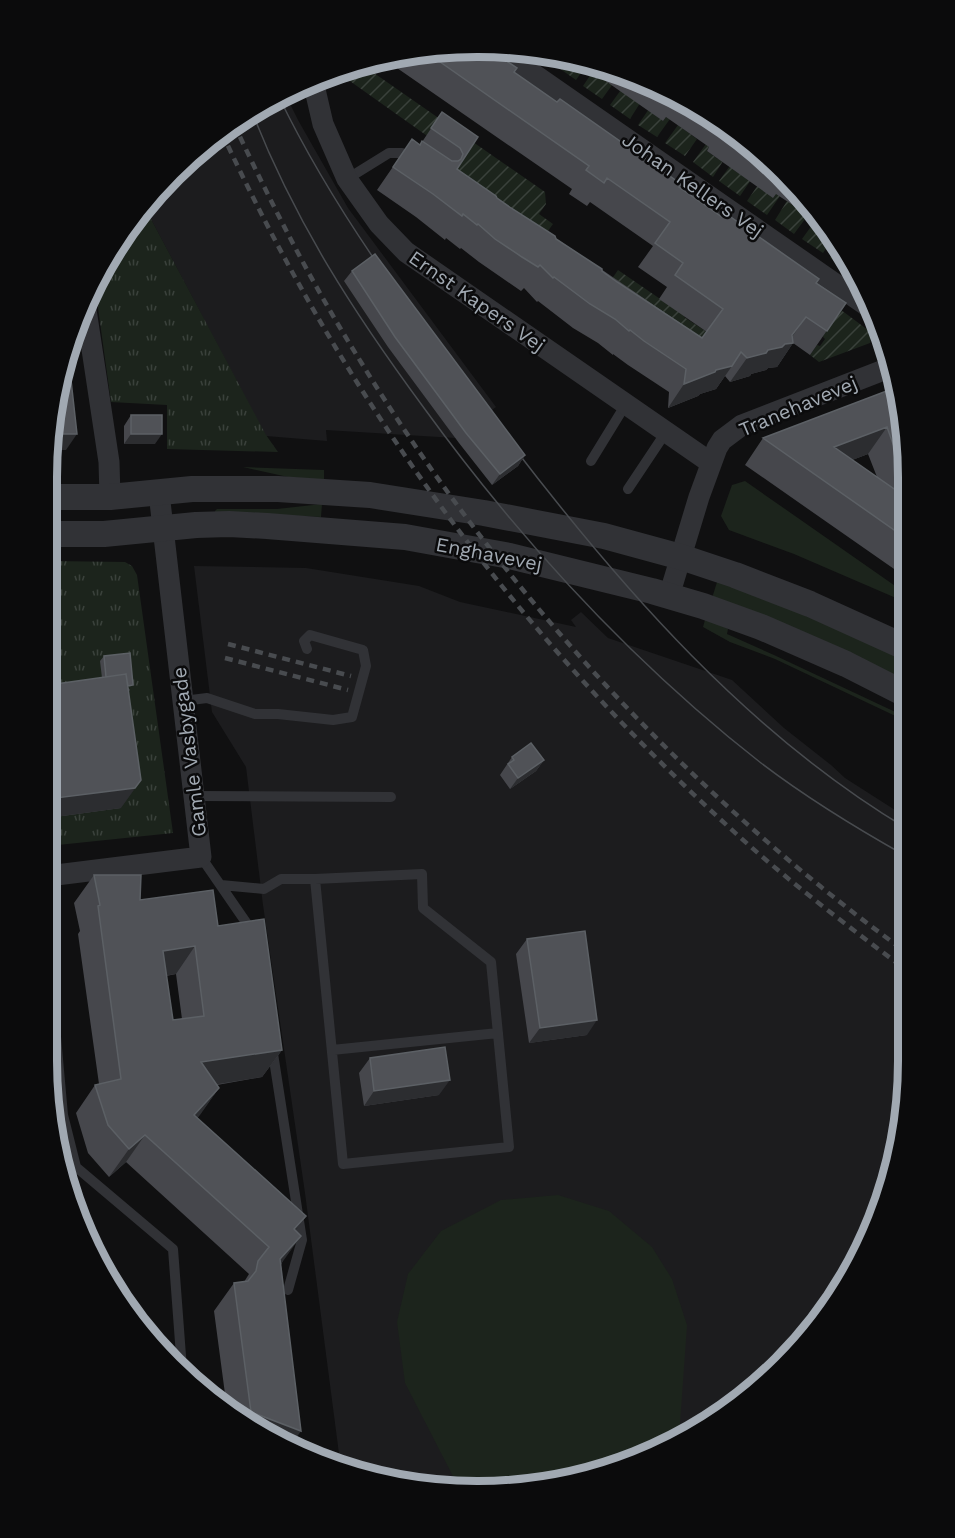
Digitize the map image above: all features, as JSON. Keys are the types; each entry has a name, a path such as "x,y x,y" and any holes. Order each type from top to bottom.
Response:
{"street":[{"name":"Johan Kellers Vej","path":"520,60 858,300"},
{"name":"Ernst Kapers Vej","path":"315,90 323,124 347,179 380,224 406,252 711,463"},
{"path":"88,320 109,462 110,497"},
{"name":"Tranehavevej","path":"669,596 699,497 717,448 723,440 742,425 884,370"},
{"name":"Enghavevej","path":"57,497 110,497 192,489 278,489 370,495 447,506 604,536 681,556 810,604 898,644"},
{"name":"Gamle Vasbygade","path":"57,875 201,857 159,493"},
{"name":"Enghavevej","path":"57,534 104,534 229,524 405,537 510,556 703,606 761,627 846,664 898,690"}],"lane":[{"path":"347,179 389,153 402,153 420,166"},
{"path":"591,461 626,404"},
{"path":"628,489 666,432"},
{"path":"183,701 207,699 255,714 333,720 352,717 366,666 363,650 310,635 304,641 307,649"},
{"path":"195,796 391,796"},
{"path":"201,857 255,935 257,947"},
{"path":"221,885 264,889 281,879 422,874 423,908 490,962 509,1147 344,1164 315,879"},
{"path":"332,1050 498,1033"},
{"path":"271,1041 302,1240 288,1290"},
{"path":"57,1048 63,1115 76,1167 173,1249 181,1359"}],"shaded area":[{"path":"289,102 348,208 496,407 455,438 326,430 327,441 266,436 149,215 161,200 200,161 244,128"},
{"path":"194,566 306,568 419,586 460,602 576,627 571,620 581,612 608,638 732,680 784,728 845,778 898,812 897,1088 890,1143 884,1169 866,1221 842,1271 794,1338 755,1377 711,1410 663,1438 613,1459 560,1473 505,1480 450,1480 395,1473 340,1458 246,767 212,712"}],"green space":[{"path":"560,65 583,70 576,80 556,66"},
{"path":"371,71 545,192 546,204 539,214 553,224 540,242 607,286 618,270 707,332 696,348 443,185 461,160 346,78"},
{"path":"592,73 615,81 602,99 583,86"},
{"path":"623,87 642,100 630,119 610,105"},
{"path":"651,106 652,112 663,121 666,117 670,119 657,137 638,125"},
{"path":"678,125 697,139 685,156 665,143"},
{"path":"706,144 709,147 707,151 718,159 725,158 713,177 693,162"},
{"path":"732,163 734,170 746,178 753,177 740,196 719,181"},
{"path":"760,182 780,196 767,215 747,201"},
{"path":"787,201 807,217 794,234 775,220"},
{"path":"149,215 266,435 278,452 167,449 167,405 111,402 97,299 113,267"},
{"path":"813,224 828,246 823,253 802,239"},
{"path":"833,254 841,266 830,258"},
{"path":"829,301 872,333 870,343 819,362 810,355 825,339 823,337"},
{"path":"243,467 324,470 324,480 288,477"},
{"path":"745,481 898,588 896,598 794,554 729,530 721,516 732,485"},
{"path":"322,504 321,517 215,513 217,509 277,509"},
{"path":"57,561 125,562 132,566 137,575 173,833 57,845"},
{"path":"718,579 759,594 898,655 898,679 712,598"},
{"path":"705,620 715,622 728,629 727,634 898,713 898,717 775,659 730,642 703,627"},
{"path":"558,1195 609,1211 652,1247 672,1279 687,1325 680,1429 613,1459 560,1473 505,1480 455,1480 405,1383 397,1322 408,1274 441,1231 501,1200"}],"building":[{"path":"502,58 517,68 514,72 557,102 560,99 681,184 679,187 722,217 725,213 819,279 816,283 846,303 827,331 806,317 792,335 793,343 747,358 741,352 732,366 716,370 684,384 686,369 553,278 540,265 538,267 495,239 478,224 463,214 462,216 393,167 412,139 420,145 422,141 452,161 461,159 463,154 460,148 431,128 442,112 478,137 457,169 602,269 617,282 702,338 723,309 675,275 683,263 655,243 670,222 607,178 604,183 586,170 589,166 437,59"},
{"path":"375,254 525,455 500,474 466,433 395,337 352,271"},
{"path":"70,373 77,434 60,434"},
{"path":"889,390 897,456 887,427 834,447 898,492 898,533 763,438"},
{"path":"131,415 162,415 162,434 131,434"},
{"path":"130,653 133,685 128,686 126,674 106,677 104,656"},
{"path":"126,674 141,780 135,788 57,798 57,684"},
{"path":"531,743 544,760 518,778 508,764 514,760 512,757"},
{"path":"94,875 141,875 140,900 213,890 218,926 264,919 282,1050 201,1062 219,1088 194,1115 306,1216 294,1229 301,1236 280,1259 301,1431 251,1412 234,1283 248,1281 256,1271 258,1261 269,1247 145,1135 129,1149 108,1125 95,1085 121,1079 98,906 100,905","holes":["195,946 204,1016 173,1020 163,951"]},
{"path":"585,931 597,1020 540,1028 527,939"},
{"path":"445,1047 450,1080 374,1091 370,1058"}],"tram line":[{"path":"283,105 327,185 381,269"},
{"path":"256,120 287,191 350,302 398,373 461,457 539,552 623,641 713,724 796,788 898,851"},
{"path":"512,445 598,552 691,655 794,749 898,823"}],"railway":[{"path":"238,132 292,241 356,354 411,440 470,523 534,603 601,680 672,754 747,824 825,890 898,946"},
{"path":"226,141 272,234 326,332 385,426 449,517 517,605 590,689 668,770 770,863 898,964"},
{"path":"228,644 351,676"},
{"path":"225,658 348,690"}]}
